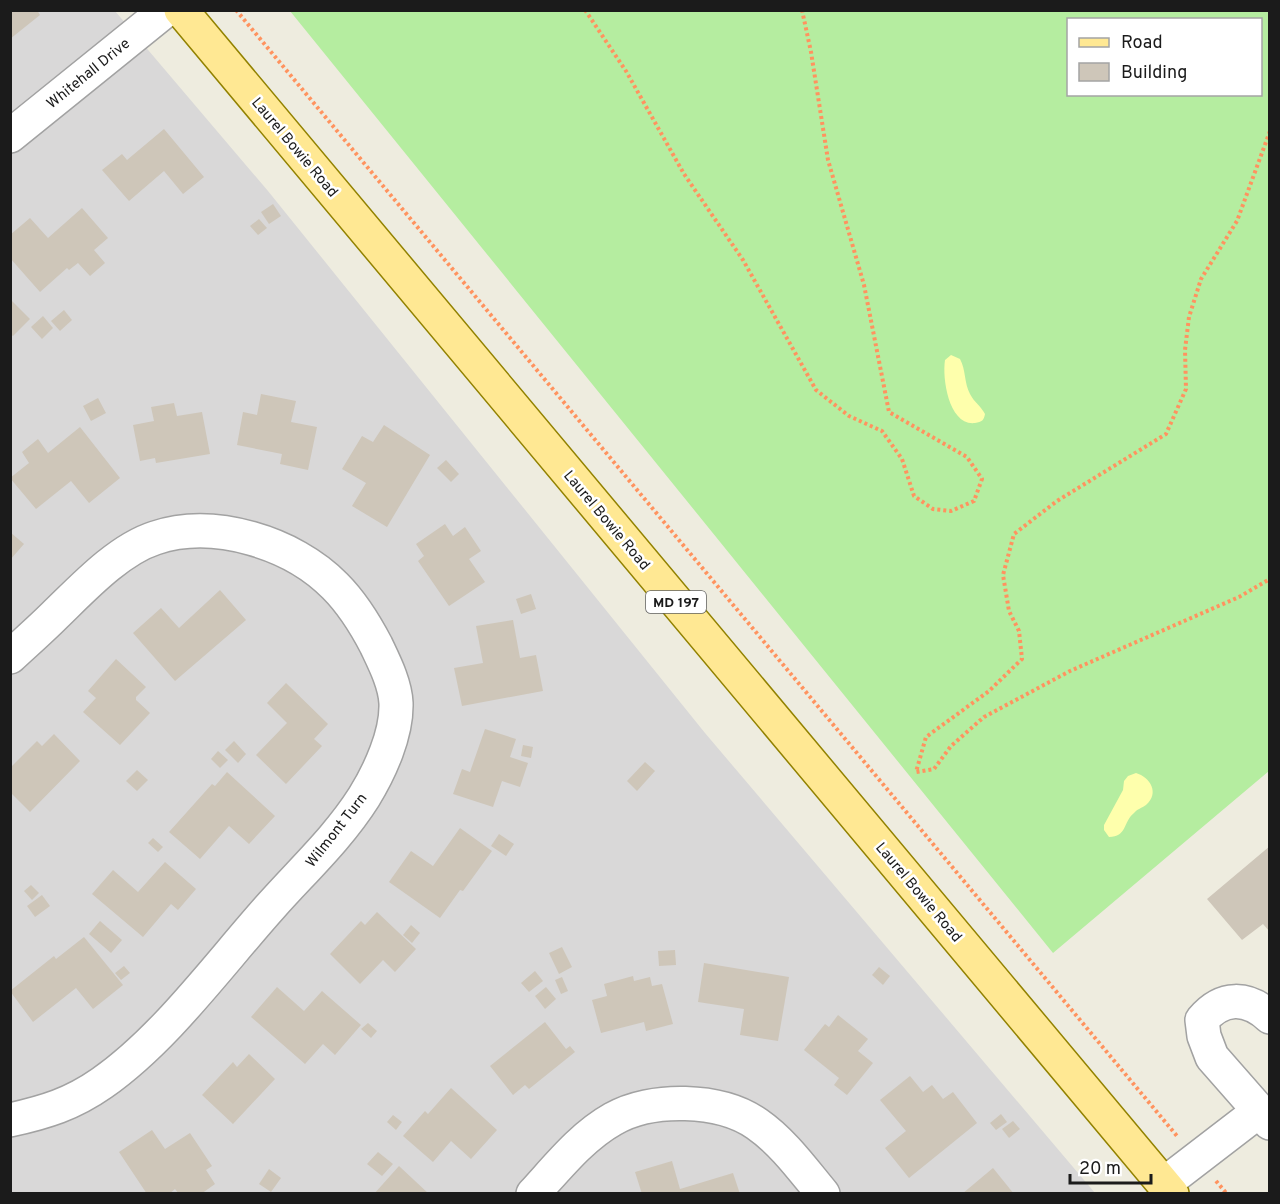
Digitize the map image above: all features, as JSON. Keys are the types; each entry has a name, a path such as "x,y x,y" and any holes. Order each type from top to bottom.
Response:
{"main road":[{"name":"Laurel Bowie Road","path":"182,10 1168,1189"}],"street":[{"name":"Whitehall Drive","path":"10,136 166,10"},
{"name":"Wilmont Turn","path":"10,657 94,578 137,546 155,538 179,533 228,532 261,542 296,557 335,585 353,607 370,634 383,660 396,702 393,727 378,771 347,821 317,858 271,905 143,1051 84,1095 50,1111 10,1120"},
{"path":"1168,1189 1197,1159 1266,1119 1212,1056 1204,1036 1202,1020 1210,1010 1220,1005 1241,1001 1259,1007 1269,1017"},
{"path":"533,1194 591,1134 612,1119 653,1104 688,1104 719,1109 755,1122 783,1148 823,1194"}],"path":[{"path":"236,10 1227,1194"},
{"path":"585,10 626,72 684,174 743,260 816,390 849,416 882,431 902,459 914,496 933,509 951,511 974,501 982,479 967,457 889,412 864,285 828,160 811,51 802,10"},
{"path":"1269,132 1237,221 1202,279 1189,317 1185,350 1186,389 1166,434 1057,501 1014,534 1003,575 1008,611 1019,630 1022,659 989,691 926,737 916,772 934,769 951,747 984,717 1070,671 1239,597 1269,579"}],"shaded area":[{"path":"10,11 115,11 268,191 705,733 1095,1193 11,1193"},
{"path":"290,11 1269,11 1269,771 1053,953"}],"sand":[{"path":"951,355 960,359 970,394 985,414 979,422 966,422 959,417 949,400 944,368 945,360"},
{"path":"1136,773 1152,786 1150,800 1137,810 1119,835 1109,837 1104,830 1104,825 1123,790 1124,781 1128,776"}],"building":[{"path":"10,10 37,10 40,15 10,39"},
{"path":"164,129 204,177 183,194 164,171 129,201 102,170 122,154 127,160"},
{"path":"273,204 281,216 269,224 261,212"},
{"path":"82,208 108,238 94,250 105,263 90,276 78,263 69,270 67,268 40,292 10,258 10,235 30,218 48,238"},
{"path":"259,219 267,228 258,235 250,226"},
{"path":"10,299 30,319 13,336 10,334"},
{"path":"64,310 72,320 60,331 51,321"},
{"path":"43,316 53,328 42,339 31,327"},
{"path":"261,394 296,401 291,422 317,427 308,470 280,464 282,454 237,445 243,412 257,415"},
{"path":"98,398 106,413 91,421 83,406"},
{"path":"174,403 177,416 202,412 210,454 156,463 155,458 140,461 133,425 154,421 151,407"},
{"path":"384,425 430,455 387,527 352,506 366,483 342,469 362,436 373,442"},
{"path":"80,427 120,478 89,503 71,481 36,509 10,478 29,463 22,452 38,439 48,453"},
{"path":"446,460 459,474 451,482 437,468"},
{"path":"445,524 453,536 465,527 481,551 469,559 485,582 449,606 418,561 424,556 416,544"},
{"path":"10,532 24,544 10,560"},
{"path":"220,590 246,620 175,681 133,633 161,608 179,628"},
{"path":"531,594 536,609 521,614 516,599"},
{"path":"513,620 520,658 536,655 543,691 462,706 454,668 483,663 476,626"},
{"path":"116,659 146,687 136,697 136,700 150,713 120,745 83,712 96,698 88,691"},
{"path":"286,683 328,724 314,739 322,746 286,784 256,755 287,723 267,703"},
{"path":"485,729 516,739 510,757 528,763 520,787 502,781 493,807 453,794 462,769 470,772"},
{"path":"54,734 80,761 30,812 10,792 10,768 37,741 42,746"},
{"path":"234,741 246,754 238,763 225,750"},
{"path":"523,745 533,747 531,758 521,756"},
{"path":"218,751 228,760 220,768 211,759"},
{"path":"645,762 655,771 637,791 627,781"},
{"path":"137,770 148,780 137,791 126,781"},
{"path":"227,772 275,816 249,844 229,826 200,859 169,832 212,784 215,786"},
{"path":"460,828 492,851 440,918 389,882 411,851 433,866"},
{"path":"499,834 514,844 506,856 491,846"},
{"path":"153,838 163,847 158,852 148,843"},
{"path":"1270,846 1270,932 1263,924 1242,940 1207,899"},
{"path":"165,862 196,889 178,910 171,904 143,937 92,894 113,870 138,892"},
{"path":"31,885 39,893 32,900 24,891"},
{"path":"42,895 50,906 35,917 27,906"},
{"path":"377,912 416,949 395,972 383,960 360,984 330,954 361,921 365,925"},
{"path":"100,921 122,940 111,953 89,934"},
{"path":"411,925 420,933 412,943 403,935"},
{"path":"84,937 123,985 93,1009 76,988 33,1022 10,991 54,956 56,959"},
{"path":"562,947 572,967 559,974 549,953"},
{"path":"675,950 676,965 659,966 658,951"},
{"path":"704,963 789,977 778,1041 740,1035 744,1009 698,1002"},
{"path":"124,966 130,973 121,980 115,973"},
{"path":"879,967 890,976 883,985 872,975"},
{"path":"535,971 543,981 529,992 521,983"},
{"path":"633,976 634,981 650,977 652,986 662,984 673,1024 646,1031 644,1022 601,1033 592,1000 607,996 604,984"},
{"path":"562,977 568,991 561,994 555,980"},
{"path":"277,987 304,1011 322,991 361,1025 335,1055 323,1044 305,1064 251,1017"},
{"path":"546,987 556,999 545,1009 535,996"},
{"path":"838,1015 868,1039 858,1051 873,1063 847,1095 834,1085 839,1078 804,1050 825,1024 829,1027"},
{"path":"545,1022 566,1049 570,1046 575,1052 529,1089 525,1085 513,1095 490,1066"},
{"path":"368,1023 377,1031 371,1038 361,1029"},
{"path":"249,1054 275,1079 233,1124 202,1095 233,1062 237,1067"},
{"path":"910,1076 923,1092 932,1085 943,1099 953,1092 977,1123 909,1178 885,1148 906,1131 880,1100"},
{"path":"451,1088 497,1130 471,1159 451,1141 433,1162 403,1136 425,1111 428,1114"},
{"path":"1001,1114 1007,1122 996,1130 990,1123"},
{"path":"393,1115 402,1122 396,1130 387,1122"},
{"path":"1013,1121 1020,1129 1009,1138 1002,1129"},
{"path":"152,1130 165,1149 190,1133 212,1166 206,1170 215,1184 201,1194 179,1194 175,1189 169,1194 147,1194 119,1152"},
{"path":"378,1152 393,1164 382,1176 367,1164"},
{"path":"672,1161 680,1189 733,1173 740,1194 642,1194 635,1172"},
{"path":"399,1166 429,1194 374,1194"},
{"path":"993,1168 1014,1194 962,1194"},
{"path":"269,1169 281,1178 271,1192 259,1184"}]}
